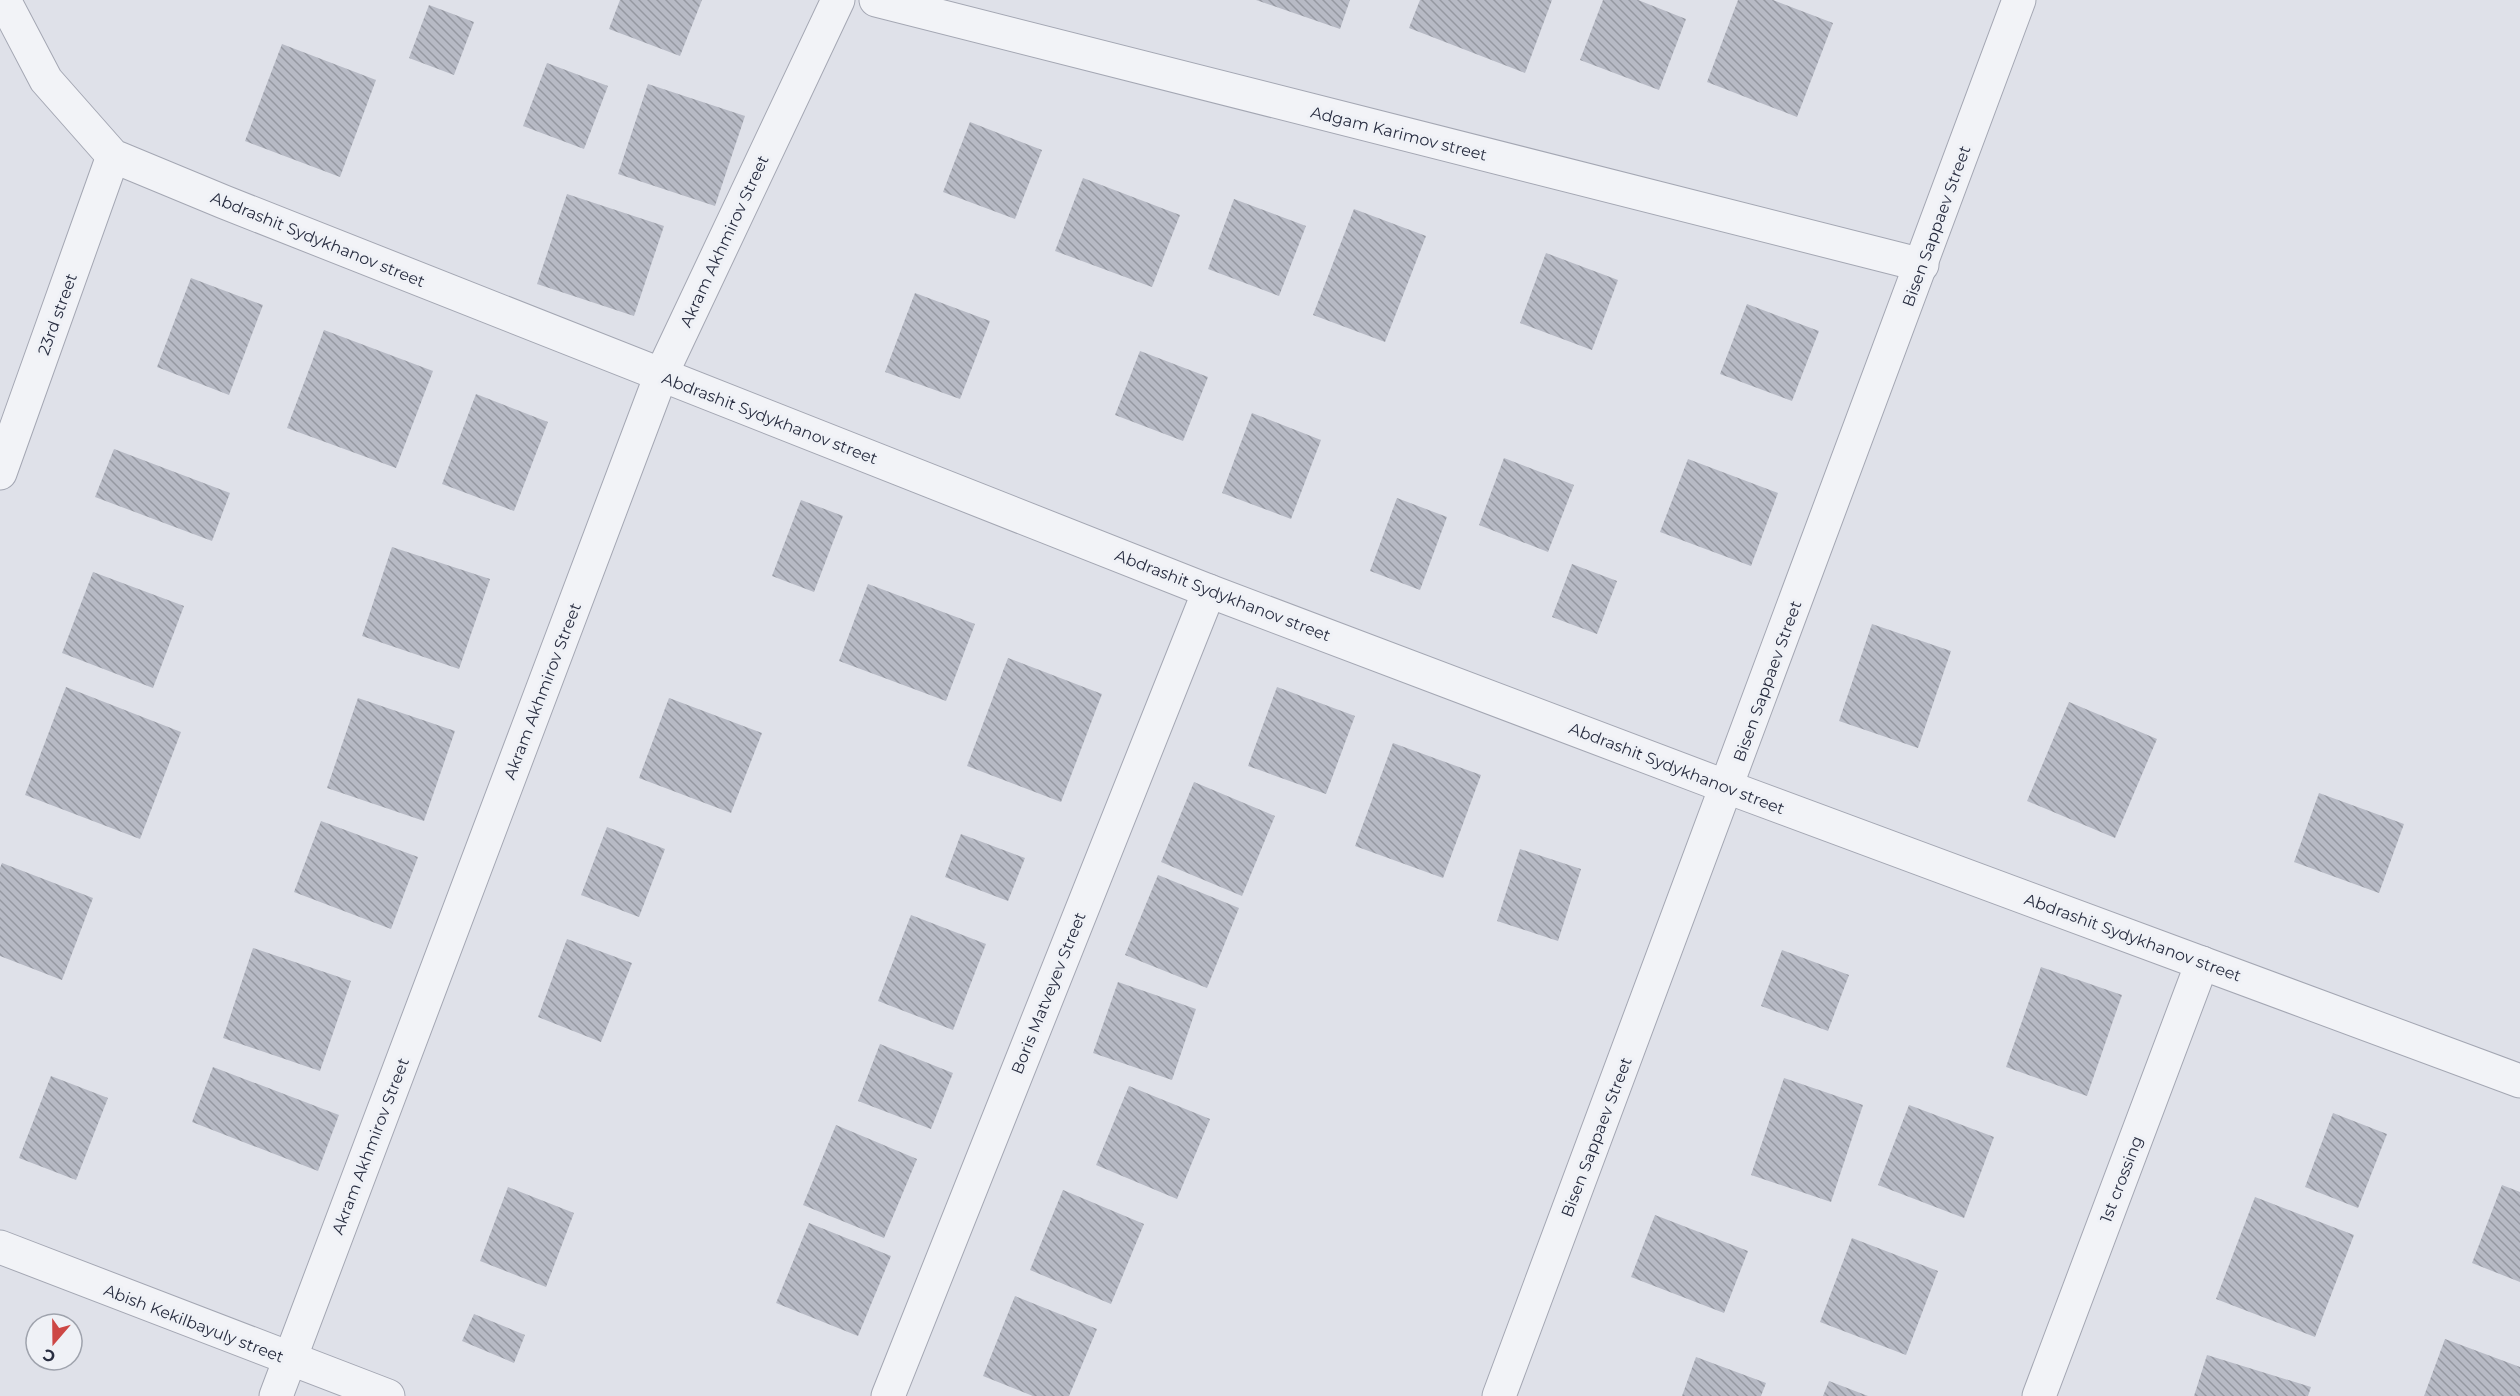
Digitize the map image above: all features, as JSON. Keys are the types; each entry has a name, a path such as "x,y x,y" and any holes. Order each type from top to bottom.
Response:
{"street":[{"name":"Abdrashit Sydykhanov street","path":"4,0 46,80 113,156 224,202 1209,591 1727,787 2520,1081"},
{"name":"Akram Akhmirov Street","path":"276,1396 661,375 838,0"},
{"name":"Adgam Karimov street","path":"876,0 1922,265"},
{"name":"Bisen Sappaev Street","path":"1499,1396 2019,0"},
{"name":"23rd street","path":"0,473 113,156"},
{"name":"Boris Matveyev Street","path":"888,1396 1209,591"},
{"name":"1st crossing","path":"2039,1396 2202,963"},
{"name":"Abish Kekilbayuly street","path":"0,1247 289,1360 388,1396"}],"building":[{"path":"620,0 702,0 680,56 609,29"},
{"path":"1256,0 1350,0 1340,29"},
{"path":"1420,0 1552,0 1525,73 1409,28"},
{"path":"1603,0 1638,0 1686,19 1659,90 1580,60"},
{"path":"1738,0 1773,0 1833,23 1797,117 1707,82"},
{"path":"429,5 474,22 454,75 409,58"},
{"path":"282,44 376,80 340,177 245,141"},
{"path":"547,63 608,86 584,149 523,126"},
{"path":"648,84 745,116 715,206 618,174"},
{"path":"970,122 1042,150 1015,219 943,192"},
{"path":"1083,178 1180,215 1152,287 1055,251"},
{"path":"567,194 664,226 634,316 537,284"},
{"path":"1234,199 1306,226 1279,296 1208,269"},
{"path":"1354,209 1426,236 1385,342 1313,315"},
{"path":"1546,253 1618,280 1592,350 1520,323"},
{"path":"191,278 263,305 229,395 157,367"},
{"path":"915,293 990,321 960,399 885,372"},
{"path":"1747,304 1819,331 1792,401 1720,374"},
{"path":"324,330 433,371 396,468 287,428"},
{"path":"1140,351 1208,377 1183,441 1115,415"},
{"path":"476,394 548,422 514,511 442,484"},
{"path":"1252,413 1321,440 1291,519 1222,493"},
{"path":"114,449 230,493 212,541 95,497"},
{"path":"1504,458 1574,485 1548,552 1479,525"},
{"path":"1688,459 1778,493 1751,566 1660,532"},
{"path":"1397,498 1447,517 1420,590 1370,571"},
{"path":"801,500 843,516 814,592 772,576"},
{"path":"392,547 490,579 459,669 362,636"},
{"path":"1572,564 1617,581 1597,634 1552,617"},
{"path":"93,572 184,606 153,688 62,653"},
{"path":"868,584 975,624 946,701 839,661"},
{"path":"1872,624 1951,651 1918,748 1839,721"},
{"path":"1008,658 1102,694 1061,802 967,766"},
{"path":"66,687 181,732 140,839 25,795"},
{"path":"1277,687 1355,716 1326,794 1248,766"},
{"path":"358,698 455,731 424,821 327,788"},
{"path":"669,698 762,733 731,813 639,778"},
{"path":"2069,702 2157,739 2115,838 2027,801"},
{"path":"1393,743 1481,775 1443,878 1355,846"},
{"path":"1194,782 1275,816 1242,896 1161,862"},
{"path":"2319,793 2404,824 2379,893 2294,862"},
{"path":"321,821 418,857 391,929 294,892"},
{"path":"607,827 665,849 639,917 581,895"},
{"path":"961,834 1025,858 1008,901 945,877"},
{"path":"1520,849 1581,869 1558,941 1497,921"},
{"path":"2,863 93,898 62,980 0,956 0,868"},
{"path":"1158,875 1239,908 1207,988 1125,955"},
{"path":"911,915 986,944 953,1030 878,1001"},
{"path":"567,939 632,963 601,1042 538,1017"},
{"path":"253,948 351,981 320,1071 223,1038"},
{"path":"1782,950 1849,975 1828,1031 1761,1006"},
{"path":"2041,967 2122,995 2087,1096 2006,1067"},
{"path":"1118,982 1196,1009 1172,1080 1093,1053"},
{"path":"880,1044 953,1073 931,1129 858,1101"},
{"path":"213,1067 339,1115 318,1171 192,1122"},
{"path":"51,1076 108,1098 76,1180 19,1158"},
{"path":"1784,1078 1863,1105 1831,1202 1751,1175"},
{"path":"1129,1086 1210,1119 1177,1199 1096,1165"},
{"path":"1909,1105 1994,1137 1964,1218 1878,1185"},
{"path":"2333,1113 2387,1134 2358,1208 2305,1187"},
{"path":"836,1125 917,1159 884,1238 803,1205"},
{"path":"2502,1185 2520,1192 2520,1282 2472,1263"},
{"path":"508,1187 574,1213 546,1287 480,1261"},
{"path":"1063,1190 1144,1224 1111,1304 1030,1270"},
{"path":"2255,1197 2354,1235 2315,1337 2216,1299"},
{"path":"1655,1215 1748,1251 1724,1313 1631,1277"},
{"path":"809,1223 891,1256 858,1336 776,1303"},
{"path":"1852,1238 1938,1271 1906,1355 1820,1322"},
{"path":"1015,1296 1097,1329 1069,1396 1033,1396 983,1376"},
{"path":"474,1314 525,1335 514,1363 462,1341"},
{"path":"2445,1339 2520,1367 2520,1396 2424,1396"},
{"path":"2207,1355 2311,1387 2308,1396 2194,1396"},
{"path":"1696,1357 1766,1383 1761,1396 1682,1396"},
{"path":"1829,1381 1868,1396 1823,1396"}]}
